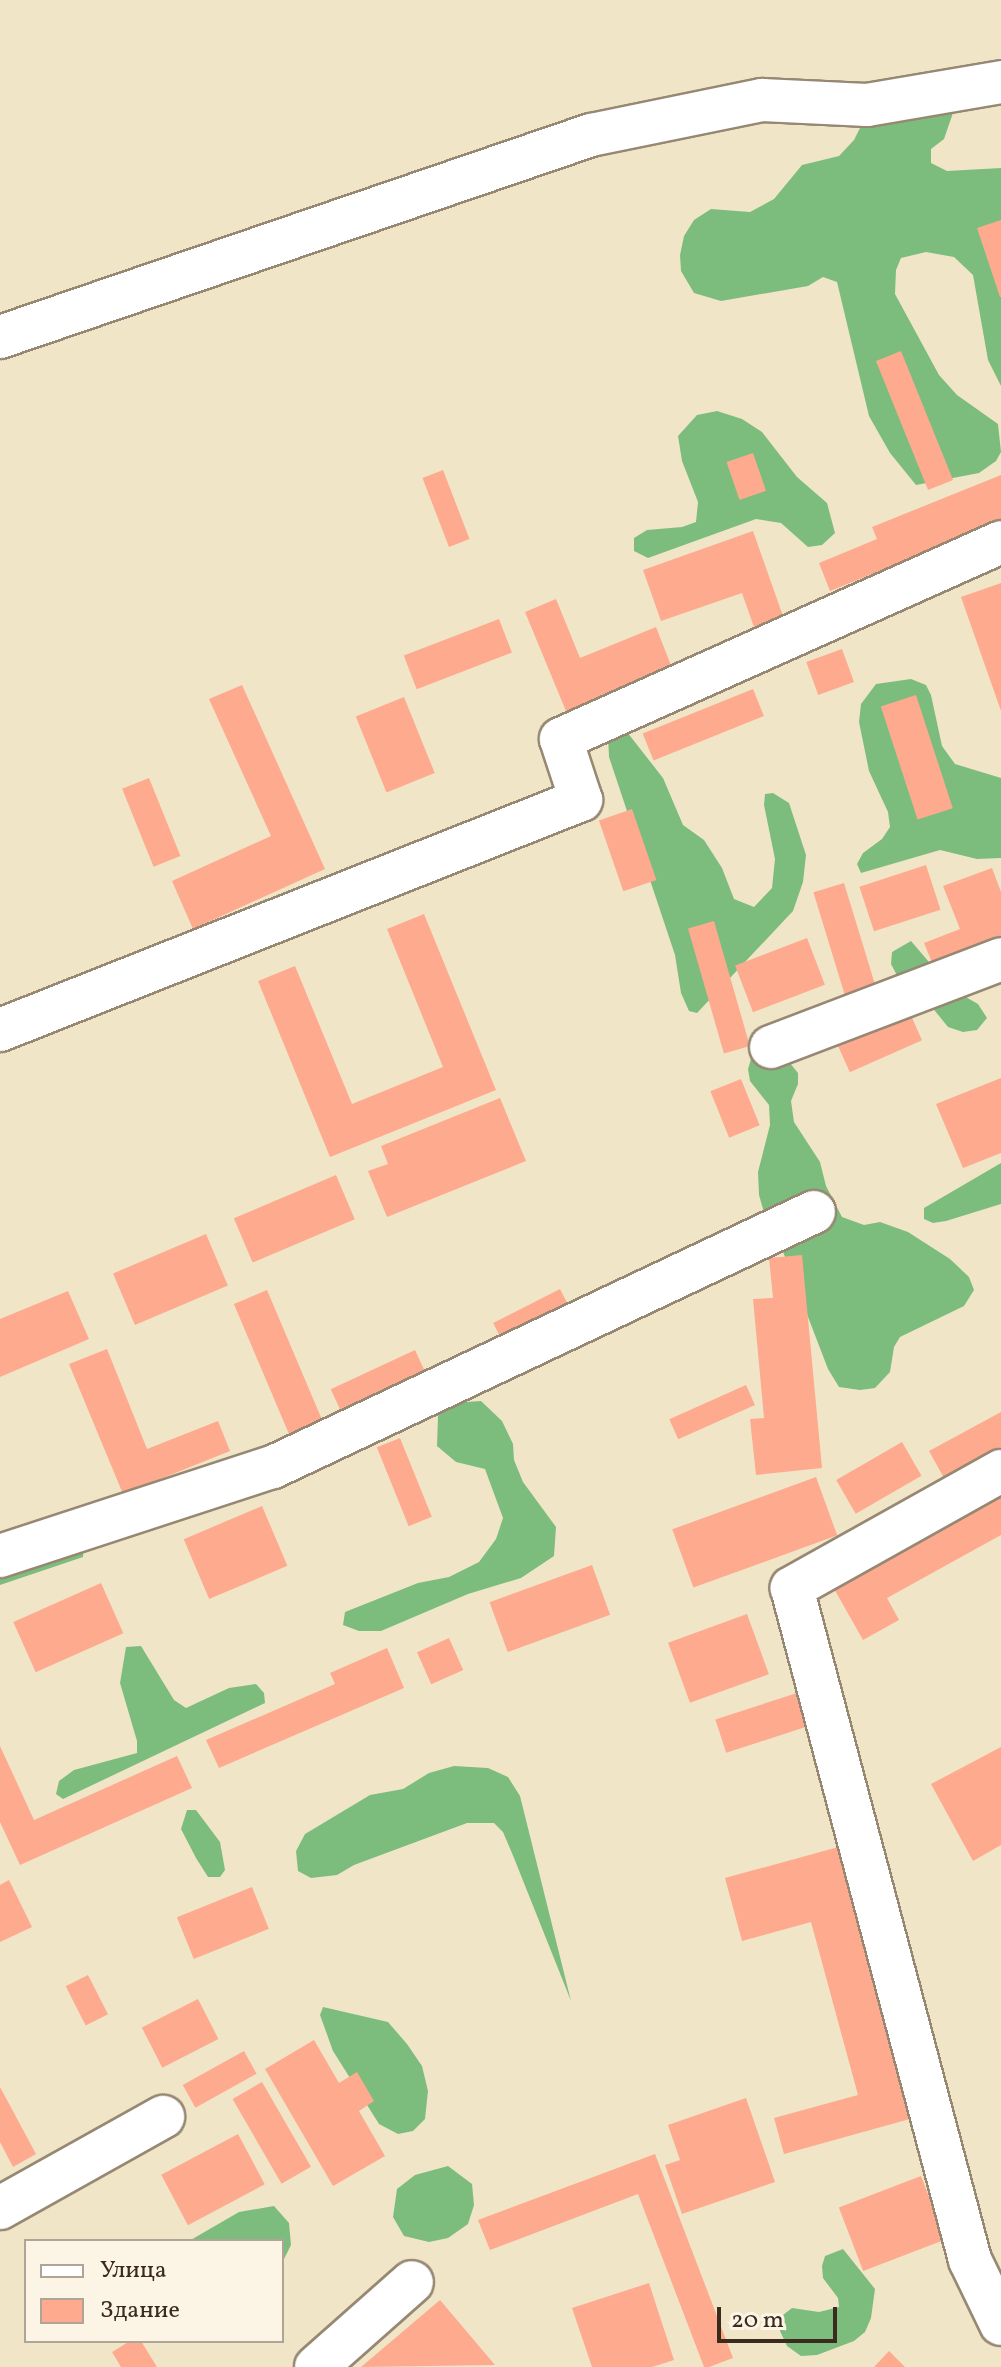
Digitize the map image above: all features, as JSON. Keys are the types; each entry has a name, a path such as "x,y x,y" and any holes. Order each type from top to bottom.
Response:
{"lane":[{"path":"0,337 591,135 762,100 867,105 1001,82"},
{"path":"0,1030 581,800 561,739 1001,542"},
{"path":"771,1047 1001,959"},
{"path":"0,1556 273,1467 814,1212"},
{"path":"997,2317 966,2245 792,1588 1001,1471"},
{"path":"0,2208 163,2117"},
{"path":"316,2367 412,2282"}],"green space":[{"path":"954,110 944,139 931,149 931,163 947,171 1001,168 1001,386 988,360 973,275 954,257 926,252 901,258 896,270 895,294 939,375 957,395 998,424 1001,452 996,461 979,473 916,485 890,453 869,416 837,282 823,277 808,286 721,301 694,293 681,271 680,255 684,236 694,220 711,209 750,212 774,199 802,165 839,156 854,140 865,118"},
{"path":"717,411 742,419 762,432 797,477 827,503 835,533 822,545 808,547 781,523 756,519 648,558 634,551 634,538 647,530 682,527 696,522 698,502 682,461 678,436 697,415"},
{"path":"911,679 926,685 942,746 955,764 1001,778 1001,858 977,859 940,850 861,873 857,864 863,853 882,839 890,827 888,812 869,771 859,722 861,704 876,684"},
{"path":"627,732 663,778 683,825 704,840 722,868 734,899 754,907 772,888 775,859 764,805 765,794 773,793 789,803 806,855 803,882 793,911 697,1013 689,1011 681,993 675,955 609,757 608,736"},
{"path":"911,941 952,989 978,1004 987,1018 977,1030 963,1032 948,1027 931,1006 901,983 891,964 892,952"},
{"path":"760,1055 789,1062 798,1073 798,1084 791,1101 794,1122 820,1162 826,1186 842,1217 864,1225 880,1222 908,1232 950,1259 969,1277 974,1290 964,1306 900,1337 894,1347 890,1372 875,1388 860,1390 839,1387 828,1369 780,1244 766,1219 759,1195 758,1172 770,1125 769,1105 750,1081 748,1069 751,1059"},
{"path":"1001,1163 1001,1204 946,1221 933,1223 924,1219 924,1208"},
{"path":"481,1401 502,1421 513,1444 514,1460 523,1482 556,1527 554,1556 521,1578 468,1594 381,1631 359,1631 343,1625 345,1612 418,1583 449,1577 479,1562 496,1539 503,1518 485,1469 456,1462 437,1446 438,1416 451,1403"},
{"path":"0,1539 84,1540 83,1557 0,1585"},
{"path":"141,1646 174,1700 186,1708 229,1688 256,1684 264,1693 265,1703 63,1799 56,1794 59,1781 74,1770 137,1753 137,1741 120,1683 126,1647"},
{"path":"454,1766 488,1768 508,1777 520,1796 571,2001 503,1832 494,1823 467,1823 354,1865 337,1875 311,1878 298,1871 296,1851 305,1834 370,1795 403,1789 429,1773"},
{"path":"187,1810 196,1810 220,1842 225,1870 220,1877 208,1877 181,1829"},
{"path":"323,2007 388,2022 407,2044 422,2066 428,2091 425,2119 413,2131 398,2134 379,2124 333,2051 320,2015"},
{"path":"448,2166 472,2184 474,2205 468,2224 448,2238 429,2242 404,2236 393,2217 397,2189 415,2175"},
{"path":"274,2206 289,2223 291,2245 284,2259 284,2239 192,2239 239,2212"},
{"path":"843,2249 875,2289 871,2318 865,2332 854,2341 817,2355 801,2356 787,2346 780,2331 783,2315 792,2308 819,2312 839,2307 838,2298 823,2278 822,2266 825,2256"}],"building":[{"path":"1001,220 1001,297 1000,297 977,228"},
{"path":"901,351 953,480 928,490 876,361"},
{"path":"753,453 766,491 740,500 727,462"},
{"path":"443,470 470,539 449,547 422,478"},
{"path":"1001,475 1001,522 830,591 819,563 877,539 872,527"},
{"path":"753,531 784,619 755,630 742,593 661,621 643,570"},
{"path":"1001,583 1001,711 961,597"},
{"path":"556,599 580,658 656,627 674,673 568,716 525,612"},
{"path":"499,619 512,653 417,689 404,656"},
{"path":"842,649 854,682 818,695 806,662"},
{"path":"242,685 325,869 193,929 172,881 271,836 209,699"},
{"path":"753,689 764,716 654,760 643,734"},
{"path":"916,695 953,808 918,820 881,706"},
{"path":"404,697 435,773 387,793 356,716"},
{"path":"149,778 180,856 154,867 122,789"},
{"path":"632,809 656,880 623,891 599,820"},
{"path":"926,865 941,910 874,931 859,887"},
{"path":"992,868 1001,892 1001,939 933,965 924,943 960,929 943,886"},
{"path":"844,883 876,988 846,998 813,892"},
{"path":"424,914 496,1090 330,1157 258,981 295,966 352,1104 443,1067 387,929"},
{"path":"714,921 750,1046 724,1053 688,928"},
{"path":"807,938 825,985 753,1012 735,966"},
{"path":"909,1011 922,1040 850,1072 837,1043"},
{"path":"1001,1078 1001,1153 963,1168 936,1104"},
{"path":"741,1079 760,1125 729,1138 710,1091"},
{"path":"500,1098 526,1161 387,1217 368,1171 388,1164 381,1146"},
{"path":"336,1175 355,1219 253,1263 234,1218"},
{"path":"206,1234 228,1286 135,1325 113,1273"},
{"path":"802,1255 822,1468 756,1475 750,1419 764,1418 753,1299 773,1298 769,1258"},
{"path":"560,1289 573,1315 506,1349 493,1323"},
{"path":"267,1290 323,1422 290,1436 234,1304"},
{"path":"68,1291 89,1339 0,1377 0,1319"},
{"path":"107,1349 147,1449 218,1421 230,1451 123,1494 69,1364"},
{"path":"415,1350 429,1380 345,1419 331,1389"},
{"path":"746,1385 755,1405 678,1439 669,1419"},
{"path":"1001,1412 1001,1447 944,1478 929,1451"},
{"path":"400,1438 432,1517 409,1526 377,1447"},
{"path":"902,1442 921,1476 856,1514 836,1480"},
{"path":"816,1477 837,1535 693,1588 672,1529"},
{"path":"1001,1495 1001,1535 887,1598 899,1620 863,1640 833,1587"},
{"path":"262,1506 287,1566 209,1599 184,1539"},
{"path":"592,1565 610,1615 508,1652 490,1602"},
{"path":"101,1583 123,1633 36,1672 13,1622"},
{"path":"747,1614 769,1674 690,1703 668,1643"},
{"path":"449,1638 463,1670 431,1684 417,1652"},
{"path":"387,1648 404,1688 219,1768 206,1740 335,1684 330,1673"},
{"path":"800,1692 811,1725 726,1753 715,1720"},
{"path":"0,1746 34,1820 177,1756 192,1788 20,1865 0,1822"},
{"path":"1001,1747 1001,1845 973,1861 931,1784"},
{"path":"842,1846 917,2117 784,2154 774,2118 858,2095 811,1922 742,1941 725,1878"},
{"path":"9,1880 32,1927 0,1942 0,1885"},
{"path":"252,1887 269,1929 194,1959 177,1917"},
{"path":"88,1975 108,2014 86,2026 66,1986"},
{"path":"198,1999 218,2039 162,2068 142,2028"},
{"path":"314,2040 339,2083 357,2072 374,2101 359,2111 385,2156 333,2186 265,2069"},
{"path":"244,2051 257,2074 195,2108 183,2085"},
{"path":"262,2082 311,2167 282,2184 233,2099"},
{"path":"0,2087 36,2154 13,2167 0,2142"},
{"path":"746,2098 775,2182 682,2214 665,2165 680,2160 668,2125"},
{"path":"238,2134 265,2184 188,2225 161,2175"},
{"path":"655,2154 733,2358 709,2367 704,2367 638,2194 490,2250 478,2220"},
{"path":"921,2176 945,2239 863,2271 839,2208"},
{"path":"649,2283 674,2360 652,2367 592,2367 572,2308"},
{"path":"440,2300 495,2365 361,2367"},
{"path":"127,2343 142,2343 157,2367 121,2367 112,2352"},
{"path":"889,2351 905,2367 874,2367"}]}
